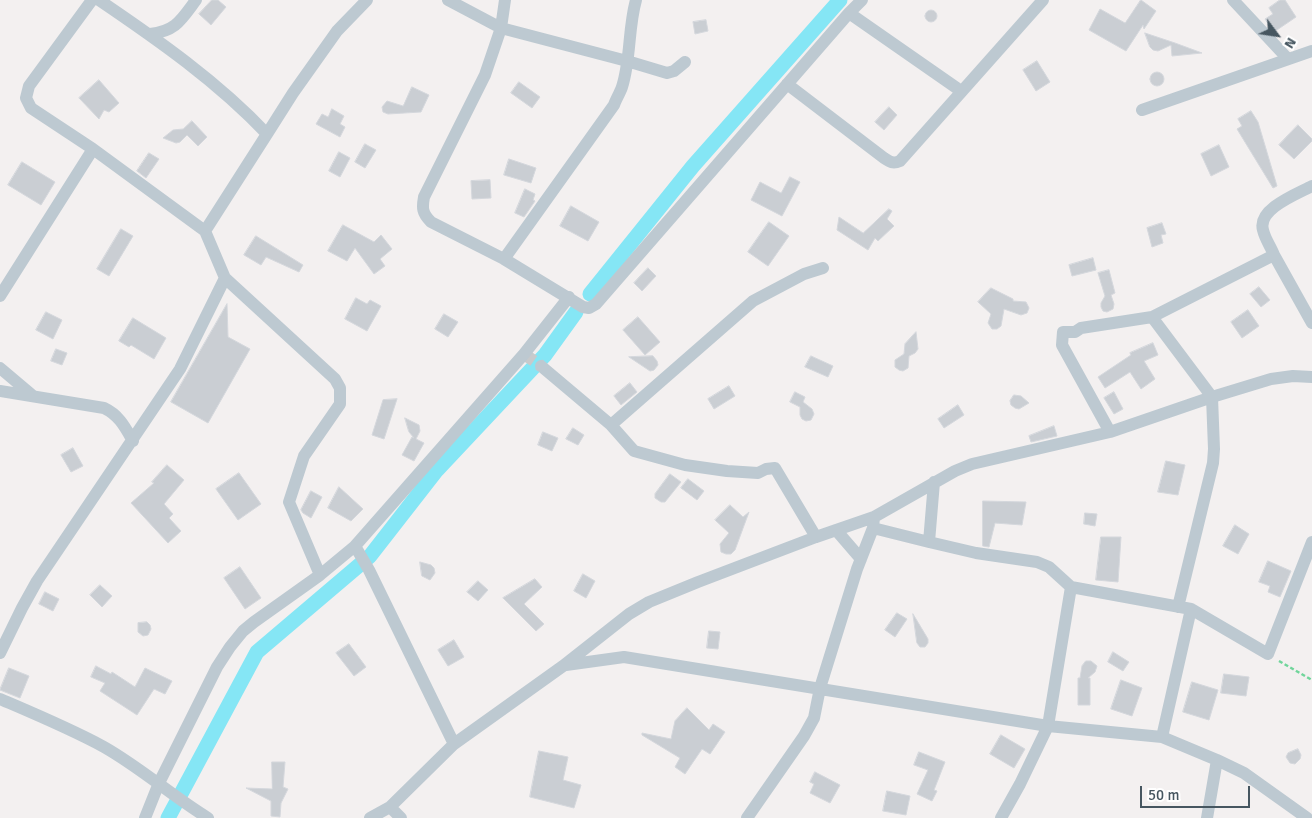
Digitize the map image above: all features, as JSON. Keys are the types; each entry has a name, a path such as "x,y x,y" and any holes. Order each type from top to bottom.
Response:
{"street":[{"path":"92,0 29,86 26,98 31,108 93,148 205,231 226,278 335,379 340,388 340,404 304,456 289,502 320,575"},
{"path":"99,0 150,34 233,100 267,134"},
{"path":"150,34 165,32 174,27 196,0"},
{"path":"205,231 293,93 337,30 366,0"},
{"path":"448,0 501,28 628,60 667,73 674,71 685,62"},
{"path":"505,0 501,28 479,89 424,197 422,208 424,216 431,222 504,259 583,307 589,308 596,304 786,84 862,0"},
{"path":"504,259 614,105 622,87 628,60 631,18 636,0"},
{"path":"786,84 884,158 895,163 900,161 1043,0"},
{"path":"1233,0 1288,59"},
{"path":"849,13 961,91"},
{"path":"1142,110 1312,51"},
{"path":"0,296 93,148"},
{"path":"1312,186 1268,212 1263,220 1262,229 1274,255 1312,323"},
{"path":"1110,432 1062,345 1063,332 1075,332 1081,328 1152,316 1274,255"},
{"path":"611,425 753,301 804,274 823,268"},
{"path":"0,653 22,608 38,581 180,369 226,278"},
{"path":"146,818 159,783 230,647 243,631 254,622 320,575 355,546 524,354 569,297"},
{"path":"1152,316 1212,396 1214,449 1213,463 1162,737"},
{"path":"540,366 611,425 634,451 685,465 727,471 758,473 766,469 775,468 816,537"},
{"path":"0,368 32,395"},
{"path":"370,818 390,806 454,744 649,602 816,537 836,530 873,522 934,482 972,464 1110,432 1212,396 1271,379 1293,376 1312,377"},
{"path":"0,391 104,408 113,412 120,419 133,441"},
{"path":"929,542 934,482"},
{"path":"873,522 929,542 976,553 1037,562 1049,566 1071,587 1185,608 1268,654 1312,542"},
{"path":"748,818 804,736 814,718 820,688 873,522"},
{"path":"836,530 861,558"},
{"path":"355,546 369,570 454,744"},
{"path":"1000,818 1020,784 1048,726 1071,587"},
{"path":"563,666 624,657 1048,726 1162,737 1217,760 1244,774 1307,818"},
{"path":"0,699 104,748 159,783 187,805 208,818"},
{"path":"1207,818 1217,760"},
{"path":"390,806 401,818"}],"path":[{"path":"1268,654 1312,680"}],"building":[{"path":"212,0 218,0 226,7 211,25 199,14"},
{"path":"1141,0 1156,11 1144,29 1143,25 1126,51 1089,30 1100,9 1125,23"},
{"path":"1280,0 1285,0 1296,17 1274,32 1265,19 1273,14 1269,8"},
{"path":"933,10 936,11 936,21 929,22 926,21 925,14 926,11"},
{"path":"706,20 708,31 695,34 693,22"},
{"path":"1145,33 1202,53 1172,56 1171,45 1158,51 1153,50"},
{"path":"1037,61 1050,82 1036,91 1023,70"},
{"path":"1157,72 1162,74 1164,79 1162,84 1157,86 1152,84 1150,79 1152,74"},
{"path":"99,80 119,103 109,112 104,110 99,119 79,98"},
{"path":"519,82 540,97 532,108 511,93"},
{"path":"412,87 429,95 421,112 388,114 383,112 382,107 387,101 403,106"},
{"path":"889,107 897,115 884,130 875,122"},
{"path":"332,109 344,116 340,124 345,127 340,137 316,124 322,114 328,117"},
{"path":"1251,111 1258,122 1277,186 1273,188 1237,129 1242,126 1238,119"},
{"path":"192,121 207,137 198,146 187,135 180,142 176,143 163,138 173,130 183,129"},
{"path":"1298,125 1312,141 1294,159 1279,145"},
{"path":"365,144 376,150 365,168 355,162"},
{"path":"1219,145 1229,167 1211,176 1201,154"},
{"path":"339,152 350,158 340,177 329,171"},
{"path":"149,153 159,159 146,178 137,171"},
{"path":"509,159 536,168 531,183 504,175"},
{"path":"22,162 55,182 41,205 8,185"},
{"path":"790,177 800,182 782,216 751,200 760,182 781,193"},
{"path":"490,180 491,198 472,199 471,181"},
{"path":"525,189 535,194 533,200 535,201 524,217 515,213"},
{"path":"571,206 599,222 588,241 560,226"},
{"path":"889,209 892,211 887,219 894,226 878,241 875,238 868,250 837,230 839,217 863,233"},
{"path":"769,222 789,236 768,266 748,252"},
{"path":"1162,223 1166,234 1161,235 1163,243 1152,247 1147,228"},
{"path":"343,225 374,242 381,235 392,249 380,259 385,266 374,274 355,248 347,261 328,251"},
{"path":"121,229 133,236 109,276 97,269"},
{"path":"256,236 303,265 299,272 266,257 261,265 244,255"},
{"path":"1093,258 1096,270 1072,276 1069,265"},
{"path":"648,268 656,276 642,291 634,283"},
{"path":"1109,270 1115,293 1111,295 1114,304 1113,309 1107,312 1103,311 1101,307 1105,296 1098,273"},
{"path":"1259,287 1270,300 1261,307 1250,294"},
{"path":"991,288 1013,299 1013,301 1026,302 1029,308 1027,313 1021,315 1004,309 1001,326 997,329 992,329 988,323 991,314 978,302"},
{"path":"356,298 367,304 370,300 381,306 367,331 345,319"},
{"path":"227,304 228,337 250,349 208,423 171,402"},
{"path":"1248,310 1259,326 1242,338 1231,322"},
{"path":"46,312 62,320 53,339 36,330"},
{"path":"444,314 458,322 448,337 435,329"},
{"path":"638,317 660,342 645,355 623,330"},
{"path":"133,318 166,338 154,359 131,345 129,347 119,341"},
{"path":"916,332 918,349 909,356 908,368 903,371 899,370 895,367 895,360 904,354 905,344"},
{"path":"1153,343 1158,355 1144,361 1155,379 1141,389 1130,372 1105,388 1098,377 1131,355 1130,353"},
{"path":"56,349 67,353 62,365 51,361"},
{"path":"653,356 658,365 654,370 650,371 629,357"},
{"path":"811,356 833,366 828,377 805,367"},
{"path":"630,383 637,392 621,405 614,396"},
{"path":"729,386 735,396 714,409 708,399"},
{"path":"795,392 805,397 803,402 812,409 814,414 811,420 806,421 802,419 800,407 790,402"},
{"path":"1114,392 1123,409 1114,414 1104,398"},
{"path":"1014,395 1021,396 1029,403 1019,409 1015,408 1011,405 1010,401"},
{"path":"397,399 384,439 372,435 383,400"},
{"path":"958,405 964,415 944,428 938,419"},
{"path":"405,418 419,425 420,431 416,439 424,443 414,461 402,455 412,437 414,438 409,432"},
{"path":"1054,426 1057,436 1031,442 1029,436"},
{"path":"573,428 584,435 578,445 566,439"},
{"path":"543,432 558,438 552,451 538,445"},
{"path":"73,448 83,466 71,472 61,455"},
{"path":"1166,461 1185,465 1178,495 1158,492"},
{"path":"167,465 184,480 164,504 173,514 169,518 181,531 168,543 131,503 154,483 152,482"},
{"path":"239,473 261,504 238,520 216,489"},
{"path":"670,474 681,482 665,502 661,502 655,498 655,494"},
{"path":"688,479 704,491 697,500 681,488"},
{"path":"339,487 363,509 351,521 328,508"},
{"path":"311,491 322,497 311,518 301,510"},
{"path":"983,501 1026,502 1022,525 995,523 989,547 983,546"},
{"path":"730,505 743,517 749,512 735,550 731,554 726,554 721,552 720,544 729,533 715,520"},
{"path":"1085,513 1097,514 1095,526 1084,524"},
{"path":"1235,525 1249,534 1238,554 1223,546"},
{"path":"1101,537 1121,537 1118,582 1096,580"},
{"path":"1268,561 1291,571 1280,597 1268,592 1270,586 1259,582"},
{"path":"420,562 431,565 434,568 435,573 430,580 422,576"},
{"path":"240,567 261,598 245,609 224,578"},
{"path":"583,574 595,581 586,598 574,591"},
{"path":"535,579 542,587 524,604 544,624 536,631 503,598"},
{"path":"478,581 488,590 478,601 467,592"},
{"path":"100,585 112,596 102,607 90,595"},
{"path":"45,592 59,599 53,611 39,604"},
{"path":"897,613 907,619 895,637 885,630"},
{"path":"913,614 928,639 925,647 920,647 917,643"},
{"path":"147,622 151,629 148,635 143,636 138,632 138,623"},
{"path":"709,631 720,632 718,649 707,648"},
{"path":"454,640 464,657 448,666 438,650"},
{"path":"349,644 366,667 354,676 336,653"},
{"path":"1113,652 1129,662 1123,671 1108,662"},
{"path":"1086,661 1091,661 1097,666 1095,672 1088,678 1090,678 1090,705 1078,705 1078,678 1080,678 1082,666"},
{"path":"96,666 111,674 112,672 135,687 145,668 172,681 165,694 154,689 137,715 100,691 105,683 91,677"},
{"path":"9,668 29,676 20,698 0,690"},
{"path":"1224,674 1249,677 1246,696 1221,693"},
{"path":"1121,680 1142,688 1132,716 1111,709"},
{"path":"1192,682 1218,690 1209,720 1183,712"},
{"path":"687,708 709,730 713,724 725,732 710,754 702,749 685,774 675,767 680,758 642,735 642,733 671,739 675,721"},
{"path":"1001,735 1025,749 1014,768 990,754"},
{"path":"1298,749 1301,755 1300,759 1295,764 1290,763 1286,757 1288,753"},
{"path":"539,751 568,757 563,780 581,785 574,808 530,797"},
{"path":"919,752 945,762 934,790 937,791 932,801 917,794 928,770 914,765"},
{"path":"272,762 285,762 283,787 288,789 281,803 280,817 271,816 271,801 246,788 272,789"},
{"path":"815,772 840,785 830,803 810,793 814,784 810,782"},
{"path":"887,791 910,796 906,815 883,811"}],"waterway":[{"path":"590,294 693,166 840,0"},
{"path":"168,818 257,652 370,556 437,470 545,355 576,312"}],"tunnel":[{"path":"524,354 541,366"}]}
